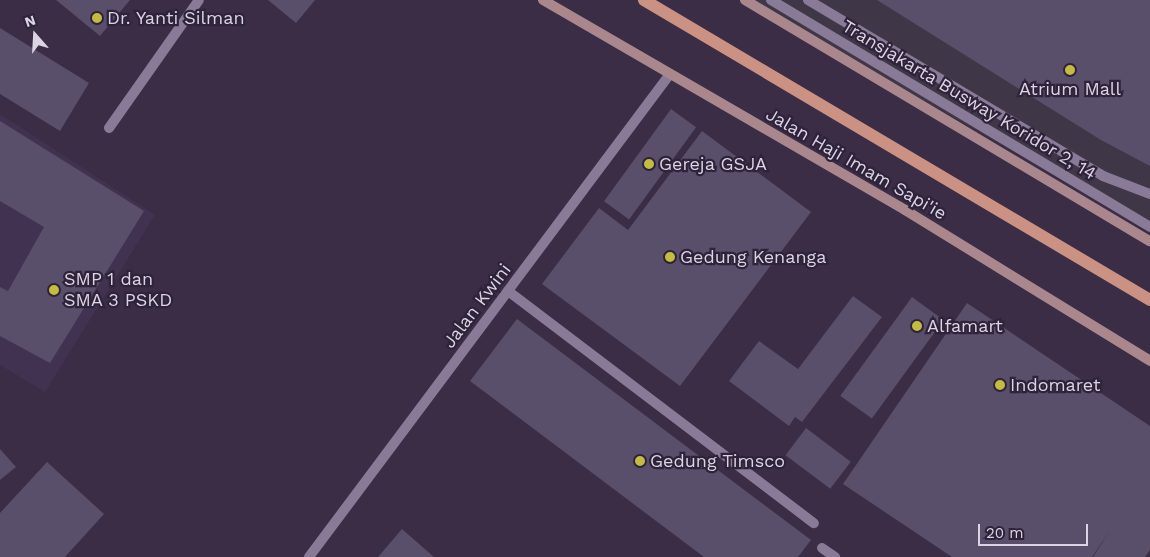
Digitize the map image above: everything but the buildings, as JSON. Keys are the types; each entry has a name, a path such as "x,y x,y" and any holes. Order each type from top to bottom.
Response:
{"main road":[{"path":"644,0 1150,300"}],"street":[{"path":"109,128 199,0"},
{"name":"Jalan Haji Imam Sapi'ie","path":"542,0 906,210 1150,361"},
{"path":"745,0 1150,241"},
{"name":"Transjakarta Busway Koridor 2, 14","path":"771,0 1150,227"},
{"path":"808,0 1103,176 1150,194"},
{"name":"Jalan Kwini","path":"308,557 670,74"},
{"path":"508,291 814,523"},
{"path":"822,548 835,557"}],"shaded area":[{"path":"749,0 1150,0 1150,230"},
{"name":"SMP 1 dan SMA 3 PSKD","path":"0,114 155,215 45,392 0,365"}],"place":[{"name":"Dr. Yanti Silman","path":"97,18"},
{"name":"Atrium Mall","path":"1070,70"},
{"name":"Gereja GSJA","path":"649,164"},
{"name":"Gedung Kenanga","path":"670,257"},
{"name":"SMP 1 dan SMA 3 PSKD","path":"54,290"},
{"name":"Alfamart","path":"917,326"},
{"name":"Indomaret","path":"1000,385"},
{"name":"Gedung Timsco","path":"640,461"}]}
